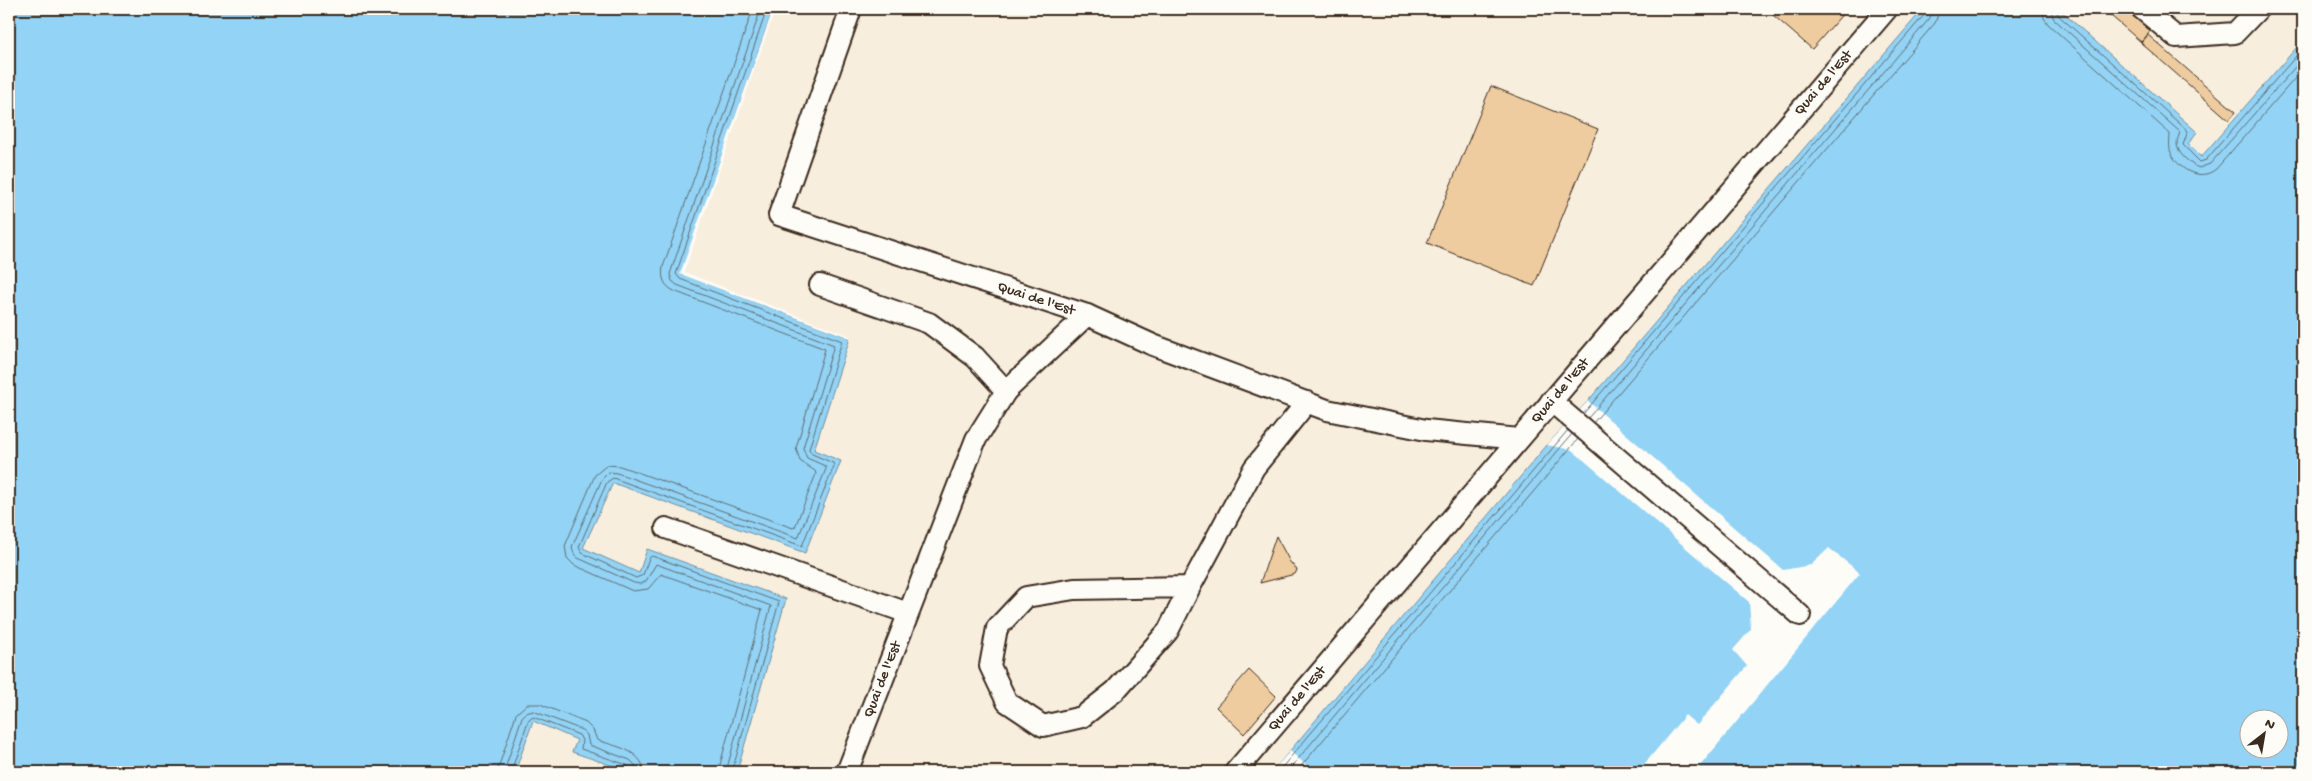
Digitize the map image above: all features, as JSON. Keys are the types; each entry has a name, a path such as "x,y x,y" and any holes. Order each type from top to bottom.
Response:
{"lane":[{"name":"Quai de l'Est","path":"847,772 976,439 1006,391 1087,315 779,215 851,9"},
{"name":"Quai de l'Est","path":"1235,772 1887,9"},
{"path":"2142,9 2176,37 2235,33 2258,9"},
{"path":"820,285 929,323 975,357 1006,391"},
{"path":"1087,315 1153,345 1327,410 1426,430 1519,439"},
{"path":"1552,401 1800,615"},
{"path":"1190,587 1074,589 1026,597 997,628 990,666 1007,702 1043,726 1082,717 1115,691 1168,631 1254,468 1307,402"},
{"path":"666,528 908,613"}],"shaded area":[{"path":"773,9 1923,9 1588,401 1547,445 1271,772 737,772 785,599 647,549 639,573 583,548 612,483 805,553 841,461 814,450 680,274"},
{"path":"2059,9 2303,9 2303,40 2201,157 2188,144 2197,132"},
{"path":"533,721 577,740 572,752 631,772 515,772"}],"water":[{"path":"9,9 773,9 681,274 850,338 814,450 841,461 805,553 613,483 583,548 639,573 647,549 786,599 737,772 631,772 572,752 577,740 533,721 515,772 9,772"},
{"path":"1923,9 2059,9 2197,132 2188,144 2201,157 2303,40 2303,772 1272,772 1547,445 1588,401"}],"pier":[{"path":"773,9 775,10 684,272 850,336 850,338 680,274"},
{"path":"1588,401 1783,570 1811,565 1829,548 1860,573 1695,772 1638,772 1685,715 1697,725 1747,666 1733,650 1751,629 1749,602 1572,450 1547,445"},
{"path":"1290,751 1314,772 1282,772 1276,767"}],"building":[{"path":"1766,9 1847,9 1812,49"},
{"path":"2103,9 2170,9 2141,42"},
{"path":"2148,35 2236,112 2229,120 2141,43"},
{"path":"1491,86 1598,129 1534,286 1427,243"},
{"path":"1276,536 1290,562 1297,570 1295,574 1260,583"},
{"path":"1249,670 1276,696 1244,734 1216,707"}]}
